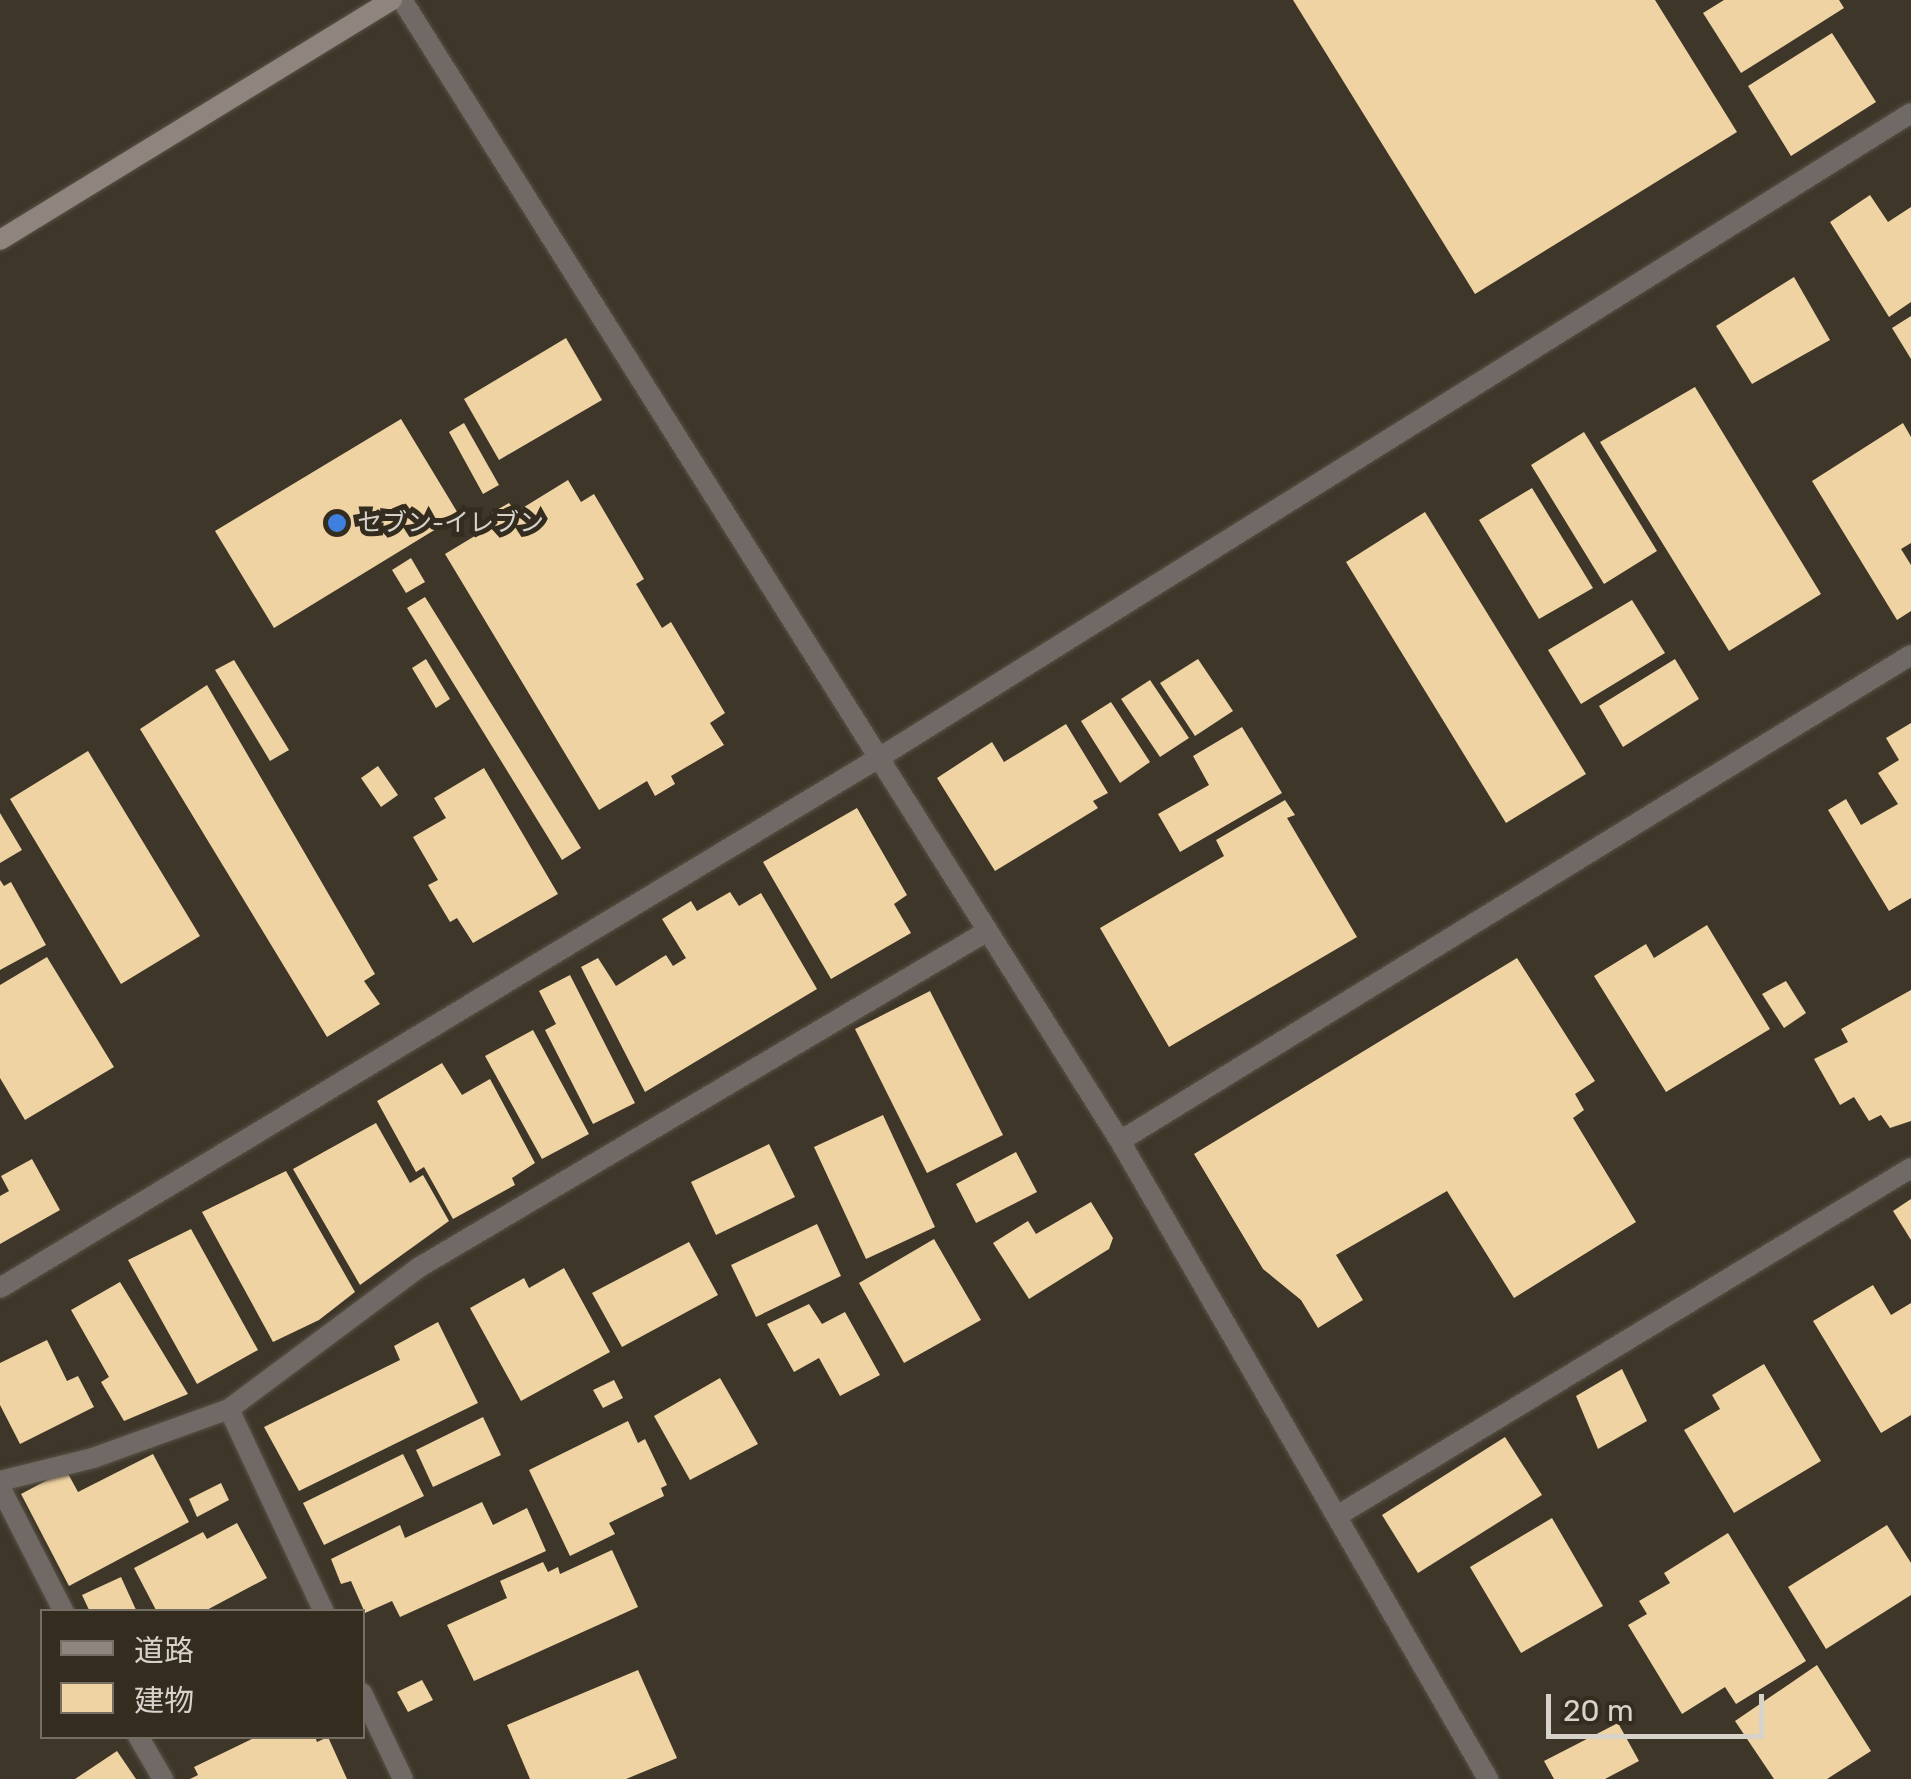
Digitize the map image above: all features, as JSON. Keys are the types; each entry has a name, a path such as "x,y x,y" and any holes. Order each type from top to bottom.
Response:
{"street":[{"path":"0,240 392,0"},
{"path":"402,0 882,756 986,932 1120,1140 1488,1779"},
{"path":"0,1288 882,756 1911,113"},
{"path":"1120,1140 1911,655"},
{"path":"62,1609 0,1484 94,1458 230,1410 418,1268 986,932"},
{"path":"1337,1516 1911,1168"},
{"path":"230,1410 323,1609"},
{"path":"365,1699 403,1779"},
{"path":"140,1739 163,1779"}],"building":[{"path":"1293,0 1655,0 1737,132 1475,294"},
{"path":"1724,0 1839,0 1844,8 1741,73 1703,13"},
{"path":"1832,33 1876,102 1791,156 1748,86"},
{"path":"1870,195 1888,222 1911,207 1911,302 1889,317 1830,222"},
{"path":"1794,277 1830,340 1752,384 1716,326"},
{"path":"1911,316 1911,359 1892,328"},
{"path":"566,338 602,400 499,460 464,399"},
{"path":"1695,387 1821,594 1729,651 1600,442"},
{"name":"セブン-イレブン","path":"401,419 459,515 274,628 215,531"},
{"path":"464,423 499,485 483,494 449,432"},
{"path":"1903,423 1911,437 1911,543 1901,549 1911,565 1911,611 1897,620 1812,481"},
{"path":"1584,432 1657,551 1604,584 1531,465"},
{"path":"568,480 581,502 594,494 644,579 636,584 662,628 671,622 725,713 710,723 724,745 671,776 675,784 655,796 647,781 599,810 445,554 493,525 488,515 509,503 516,512"},
{"path":"1532,488 1593,588 1539,619 1479,520"},
{"path":"1425,512 1586,774 1506,823 1346,562"},
{"path":"411,558 425,582 406,593 392,570"},
{"path":"425,597 581,848 562,860 407,608"},
{"path":"1632,600 1665,653 1581,704 1548,650"},
{"path":"426,659 450,699 436,708 412,668"},
{"path":"1198,659 1233,711 1195,736 1160,683"},
{"path":"1675,659 1699,699 1623,747 1599,706"},
{"path":"234,660 289,750 270,761 215,670"},
{"path":"1150,680 1189,738 1160,757 1121,699"},
{"path":"207,685 375,974 364,981 380,1004 327,1037 140,729"},
{"path":"1111,702 1150,762 1120,783 1081,721"},
{"path":"1911,723 1911,898 1889,911 1828,810 1846,799 1861,825 1898,804 1878,773 1899,760 1886,738"},
{"path":"1066,724 1108,793 1093,801 1098,808 995,871 937,778 992,742 1004,762"},
{"path":"1242,727 1282,793 1180,852 1158,814 1209,785 1193,756"},
{"path":"88,751 200,936 121,984 10,799"},
{"path":"378,766 398,795 381,807 361,778"},
{"path":"484,768 558,894 473,943 457,918 450,922 428,885 438,880 413,837 446,818 434,798"},
{"path":"1285,800 1295,815 1287,818 1357,937 1169,1047 1100,928 1224,856 1216,840"},
{"path":"857,808 907,895 894,904 911,933 831,979 763,862"},
{"path":"0,813 22,850 0,863"},
{"path":"0,880 4,886 11,882 46,945 0,970"},
{"path":"730,892 739,906 761,893 817,989 645,1092 581,967 598,958 616,986 666,955 673,966 686,958 662,919 691,901 697,911"},
{"path":"1707,925 1770,1029 1666,1092 1594,976 1646,944 1654,958"},
{"path":"47,957 114,1067 25,1120 0,1078 0,985"},
{"path":"1517,958 1595,1081 1575,1094 1584,1110 1573,1118 1636,1222 1514,1298 1447,1191 1336,1255 1363,1300 1318,1328 1301,1300 1263,1269 1194,1154"},
{"path":"570,975 635,1103 593,1124 545,1030 556,1024 539,991"},
{"path":"1786,981 1806,1013 1784,1028 1762,994"},
{"path":"1911,990 1911,1121 1890,1128 1881,1115 1869,1121 1854,1097 1840,1105 1814,1059 1848,1042 1841,1029"},
{"path":"930,991 1003,1135 927,1173 855,1029"},
{"path":"533,1030 589,1134 542,1159 485,1056"},
{"path":"442,1063 462,1095 490,1079 535,1163 512,1178 515,1185 453,1219 424,1167 416,1172 377,1101"},
{"path":"883,1115 935,1227 866,1259 814,1147"},
{"path":"376,1123 410,1183 423,1175 449,1221 360,1285 293,1169"},
{"path":"769,1144 795,1197 716,1235 691,1182"},
{"path":"1016,1152 1037,1192 976,1223 956,1184"},
{"path":"32,1159 60,1210 0,1244 0,1196 9,1191 1,1176"},
{"path":"286,1171 355,1292 319,1320 273,1342 202,1212"},
{"path":"1911,1199 1911,1240 1893,1211"},
{"path":"1091,1202 1113,1238 1109,1249 1029,1299 993,1243 1028,1221 1036,1234"},
{"path":"817,1224 841,1276 756,1317 731,1265"},
{"path":"191,1229 258,1350 197,1384 128,1260"},
{"path":"934,1239 981,1320 904,1363 859,1283"},
{"path":"689,1242 718,1295 622,1347 592,1293"},
{"path":"564,1268 610,1352 521,1401 470,1308 524,1278 529,1288"},
{"path":"120,1282 188,1394 124,1421 101,1382 109,1377 71,1310"},
{"path":"1873,1285 1891,1315 1911,1303 1911,1415 1881,1433 1813,1321"},
{"path":"809,1304 822,1324 845,1312 880,1375 840,1396 819,1358 794,1372 767,1324"},
{"path":"438,1322 478,1403 299,1491 264,1427 400,1360 394,1346"},
{"path":"47,1340 67,1381 78,1376 94,1407 20,1444 0,1405 0,1363"},
{"path":"1764,1364 1821,1461 1734,1513 1684,1430 1720,1409 1712,1395"},
{"path":"1622,1369 1647,1421 1598,1449 1576,1396"},
{"path":"720,1378 758,1444 690,1480 654,1416"},
{"path":"614,1380 623,1398 603,1408 593,1390"},
{"path":"483,1417 501,1455 433,1487 416,1450"},
{"path":"628,1421 638,1443 645,1439 667,1485 661,1488 664,1496 609,1523 615,1534 570,1556 529,1470"},
{"path":"1505,1437 1542,1495 1418,1573 1382,1515"},
{"path":"153,1454 189,1522 69,1586 21,1494 66,1470 78,1492"},
{"path":"403,1454 424,1496 324,1545 303,1503"},
{"path":"221,1483 229,1500 197,1517 189,1499"},
{"path":"482,1502 493,1525 527,1508 546,1551 400,1617 392,1601 365,1613 351,1581 341,1584 331,1559 400,1525 405,1538"},
{"path":"1552,1518 1603,1606 1521,1653 1470,1567"},
{"path":"237,1523 267,1578 209,1609 155,1609 134,1568 203,1532 207,1539"},
{"path":"1887,1525 1911,1563 1911,1595 1826,1649 1788,1587"},
{"path":"1728,1533 1806,1661 1736,1704 1725,1687 1682,1714 1628,1625 1647,1614 1639,1601 1670,1583 1664,1573"},
{"path":"612,1550 638,1607 474,1681 447,1625 507,1598 500,1581 543,1562 548,1572 558,1567 560,1574"},
{"path":"121,1577 136,1609 89,1609 82,1595"},
{"path":"1817,1665 1871,1751 1827,1779 1774,1779 1735,1721"},
{"path":"638,1670 677,1758 626,1779 530,1779 507,1725"},
{"path":"422,1680 433,1700 408,1712 397,1692"},
{"path":"1618,1723 1639,1761 1605,1779 1554,1779 1544,1761"},
{"path":"252,1739 317,1742 329,1739 347,1779 190,1779 198,1775 194,1767"},
{"path":"117,1751 136,1779 75,1779"}],"place":[{"name":"セブン-イレブン","path":"337,523"}]}
